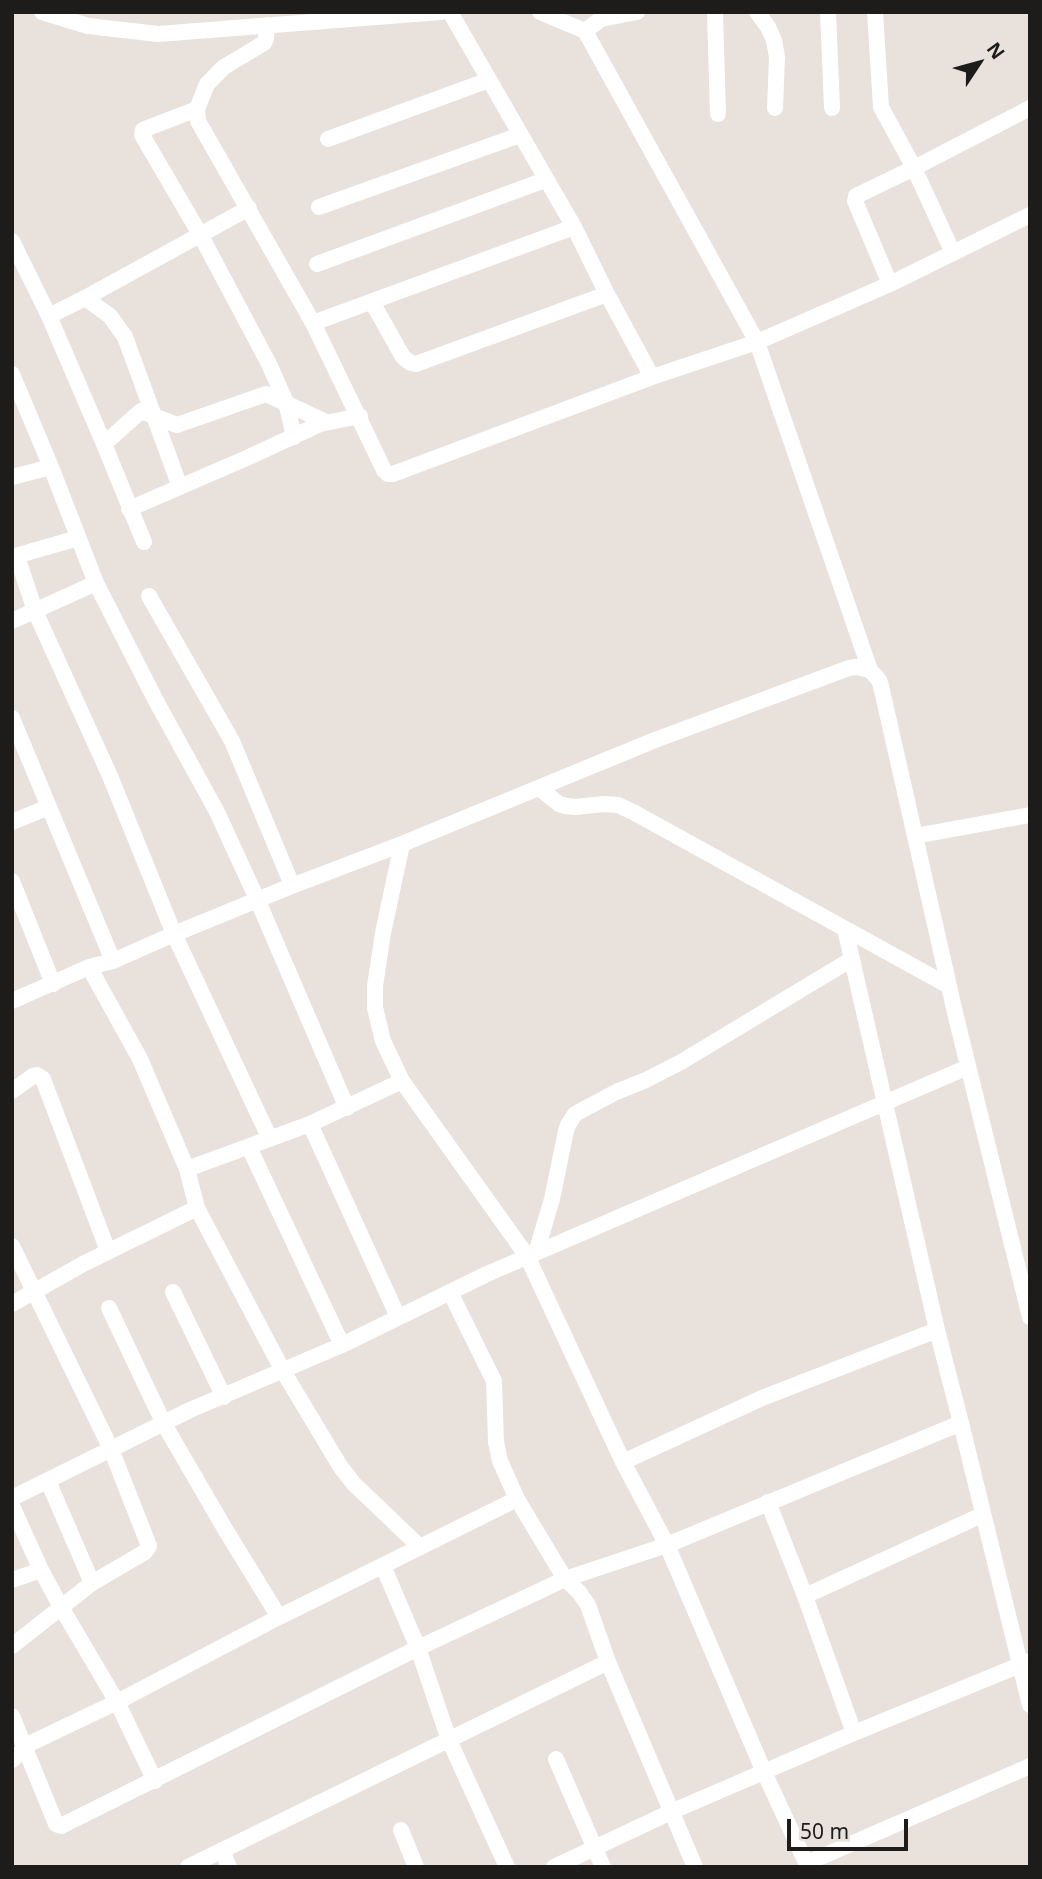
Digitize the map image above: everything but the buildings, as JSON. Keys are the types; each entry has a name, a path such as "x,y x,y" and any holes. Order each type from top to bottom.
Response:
{"street":[{"path":"42,12 88,26 158,34 441,12"},
{"path":"450,12 573,227 652,377"},
{"path":"540,12 585,31 757,342 870,670 881,686 968,1068 1030,1317"},
{"path":"585,31 601,19 637,12"},
{"path":"715,12 718,114"},
{"path":"757,12 774,40 777,57 775,108"},
{"path":"828,12 832,108"},
{"path":"875,12 881,107 914,168 953,253"},
{"path":"267,25 264,43 218,72 207,84 197,109 202,128 313,323 388,474 652,377 757,342 890,284 1030,215"},
{"path":"328,139 489,80"},
{"path":"890,284 856,196 1030,108"},
{"path":"197,109 145,129 142,132 143,137 201,236 269,364 286,402 294,437"},
{"path":"319,207 520,135"},
{"path":"317,264 545,180"},
{"path":"48,316 249,208"},
{"path":"313,323 573,227"},
{"path":"12,241 48,316 144,542"},
{"path":"372,302 403,357 416,364 607,294"},
{"path":"85,298 110,316 120,329 180,487"},
{"path":"12,374 96,583 217,812 347,1108"},
{"path":"104,444 139,412 143,411 177,425 263,394 326,422"},
{"path":"129,509 326,422 360,416"},
{"path":"12,477 51,467"},
{"path":"78,538 15,556 174,933 270,1139"},
{"path":"12,621 96,583"},
{"path":"149,596 232,741 292,885"},
{"path":"12,1001 89,967 113,961 174,933 402,844 655,740 849,668 870,670"},
{"path":"12,718 113,961"},
{"path":"539,788 559,804 566,806 604,804 633,812 949,986"},
{"path":"12,822 49,807"},
{"path":"915,836 1030,814"},
{"path":"402,844 378,961 374,1008 383,1041 402,1081 532,1254 623,1462 667,1545 764,1772 808,1865 1030,1766"},
{"path":"12,881 53,984"},
{"path":"845,929 982,1515 1025,1662 1030,1705"},
{"path":"532,1254 552,1199 566,1131 575,1114 681,1062 852,959"},
{"path":"89,967 139,1059 187,1169 197,1209 283,1371 354,1484 419,1546"},
{"path":"12,1498 190,1410 342,1345 532,1254 968,1068"},
{"path":"12,1091 33,1076 37,1075 43,1079 108,1251"},
{"path":"187,1169 310,1124 402,1081"},
{"path":"310,1124 398,1318"},
{"path":"249,1147 342,1345"},
{"path":"12,1304 108,1251 197,1209"},
{"path":"12,1246 111,1449 149,1546 145,1552 92,1583 12,1646"},
{"path":"173,1292 224,1397"},
{"path":"450,1292 494,1381 497,1452 517,1499 565,1579 579,1592 587,1605 608,1662 695,1867"},
{"path":"109,1308 164,1424 279,1617"},
{"path":"623,1462 762,1398 937,1330"},
{"path":"12,1716 58,1826 155,1781 418,1648 565,1579 667,1545 961,1423"},
{"path":"48,1480 92,1583"},
{"path":"12,1760 26,1747 419,1546 517,1499"},
{"path":"768,1502 854,1733"},
{"path":"12,1506 41,1570 117,1702 155,1781"},
{"path":"805,1596 982,1515"},
{"path":"383,1566 418,1648 449,1740 507,1867"},
{"path":"12,1580 41,1570"},
{"path":"188,1867 608,1662"},
{"path":"554,1867 673,1811 1025,1662"},
{"path":"556,1759 603,1867"},
{"path":"401,1830 416,1867"},
{"path":"222,1850 229,1867"}]}
